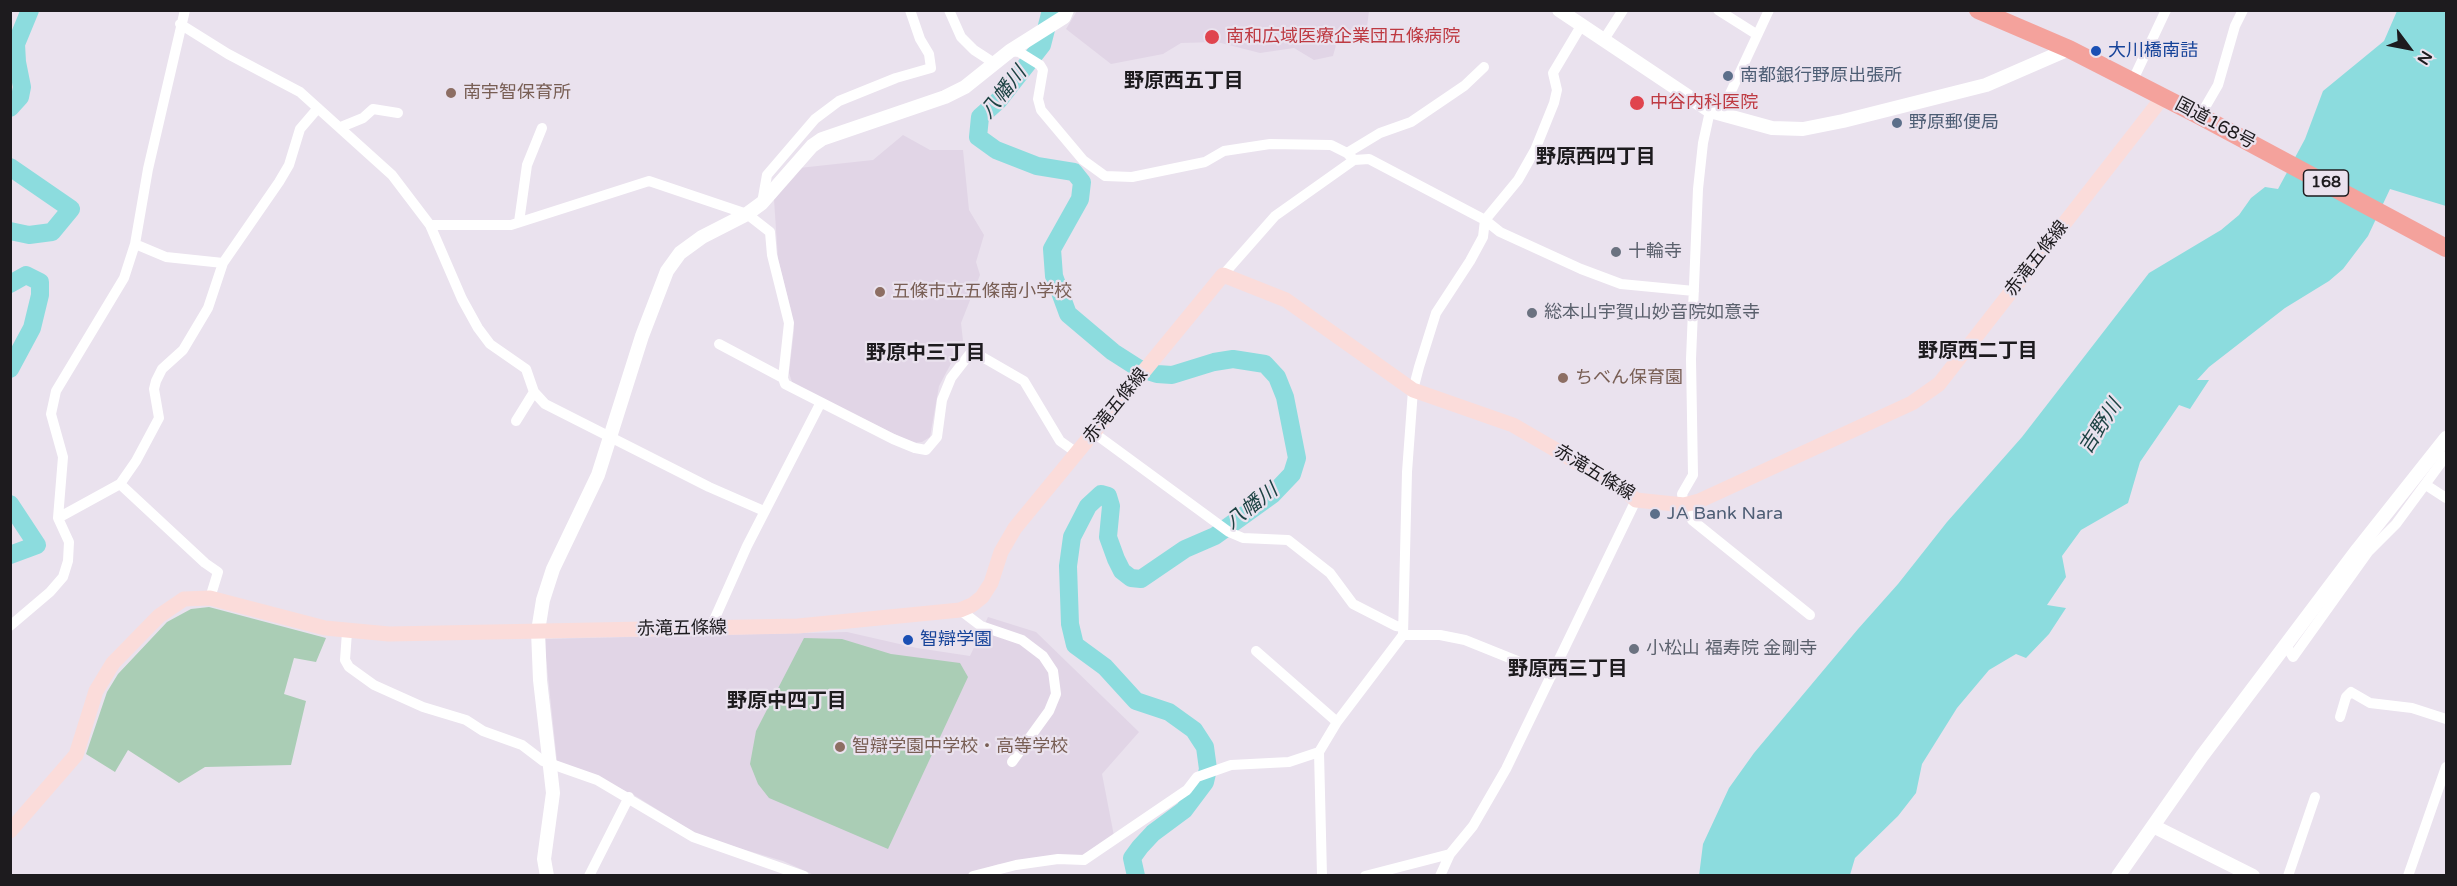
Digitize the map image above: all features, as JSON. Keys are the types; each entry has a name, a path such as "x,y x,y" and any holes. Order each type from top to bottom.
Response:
{"highway":[{"name":"国道168号","path":"1978,10 2069,49 2203,117 2446,248"}],"main road":[{"name":"赤滝五條線","path":"10,831 76,755 96,691 125,648 171,606 184,599 210,598 289,620 347,632 389,634 798,626 960,610 982,597 992,583 1007,540 1223,275 1286,300 1413,390 1513,425 1623,489 1636,500 1683,505 1714,495 1912,403 1939,384 2163,97"}],"street":[{"path":"10,626 50,592 63,577 68,561 69,542 58,518 63,457 51,414 56,391 124,278 135,244 184,10"},
{"path":"762,203 767,175 815,118 839,101 896,78 931,68 929,54 920,39 910,10"},
{"path":"949,10 961,37 974,50 994,63"},
{"path":"1559,10 1715,113 1772,128 1803,129 1986,85 2069,49"},
{"path":"1603,40 1623,10"},
{"path":"1718,10 1756,34"},
{"path":"1769,10 1715,113 1703,143 1698,189 1691,359 1694,475 1682,494 1683,505 1692,520 1810,615"},
{"path":"2132,82 2166,10"},
{"path":"2203,117 2218,85 2238,10"},
{"path":"2235,26 2243,10"},
{"path":"547,876 544,859 553,793 552,764 540,680 538,631 543,600 553,568 598,475 608,436 667,271 680,253 702,237 747,214 762,203 812,146 822,139 945,97 965,87 994,63 1019,49 1063,15"},
{"path":"180,24 228,54 300,92 392,175 430,225 451,275 478,328 489,344 526,369 534,392 545,404 709,487 764,511"},
{"path":"1322,876 1319,752 1337,722 1403,631 1407,472 1413,390 1436,313 1483,237 1485,220 1518,180 1535,150 1554,103 1557,90 1553,73 1581,26"},
{"path":"1019,49 1042,70 1038,99 1041,111 1083,160 1105,176 1132,177 1205,162 1224,151 1270,144 1331,145 1351,157 1369,159 1485,220 1500,232 1621,284 1694,291"},
{"path":"1223,275 1275,216 1380,133 1412,122 1464,86 1484,67"},
{"path":"58,518 120,484 148,442 159,418 154,389 162,369 183,350 208,308 223,263 279,182 289,165 300,129 318,108"},
{"path":"340,127 363,118 373,109 398,113"},
{"path":"519,222 526,165 542,128"},
{"path":"430,225 511,225 650,181 747,214 771,232 772,255 789,323 783,378 786,384 797,393 915,448 926,450 937,437 942,400 951,378 972,351 1024,381 1060,441 1077,453"},
{"path":"135,244 166,257 223,263"},
{"path":"718,344 783,378"},
{"path":"516,421 534,392"},
{"path":"710,629 764,511 820,404"},
{"path":"1094,433 1229,532 1243,538 1288,540 1330,573 1353,603 1403,631 1465,640 1552,675"},
{"path":"2118,876 2188,775 2287,647 2358,549 2446,438"},
{"path":"2287,647 2293,657 2368,552 2396,525 2446,456"},
{"path":"120,484 218,573 210,598"},
{"path":"2426,485 2446,498"},
{"path":"1440,876 1450,854 1473,826 1506,769 1636,500"},
{"path":"960,610 981,626 1022,640 1043,656 1053,671 1056,694 1049,711 1011,762"},
{"path":"347,632 345,660 349,667 374,685 423,707 466,720 483,731 522,745 543,761 597,780 693,837 804,876"},
{"path":"1256,651 1337,722"},
{"path":"2340,717 2346,697 2351,692 2370,703 2412,708 2446,719"},
{"path":"973,876 1016,865 1084,860 1187,790 1197,777 1231,765 1289,762 1319,752"},
{"path":"2408,876 2446,767"},
{"path":"589,876 629,797"},
{"path":"2288,876 2315,797"},
{"path":"2154,827 2253,876"},
{"path":"1365,876 1450,854"}],"shaded area":[{"name":"南和広域医療企業団五條病院","path":"1077,11 1369,11 1367,27 1356,36 1338,38 1333,56 1314,60 1294,48 1260,53 1217,42 1181,43 1163,54 1111,64 1066,29"},
{"name":"五條市立五條南小学校","path":"903,135 930,150 963,150 969,210 984,235 976,262 980,275 961,323 963,341 939,386 930,437 922,442 913,443 792,382 789,373 794,330 778,259 774,199 799,168 873,160"},
{"name":"智辯学園中学校・高等学校","path":"988,617 1036,632 1139,732 1102,774 1114,836 1084,857 999,864 962,876 814,875 783,861 701,837 634,795 557,761 544,639 847,632 917,648 970,656"}],"green space":[{"path":"209,607 326,638 316,662 294,658 284,694 306,701 291,765 205,767 179,783 128,750 115,772 86,754 107,692 118,674 167,622 191,609"},
{"path":"804,638 842,639 891,654 960,663 968,677 888,849 769,798 758,784 750,764 756,731"}],"water":[{"name":"吉野川","path":"2397,11 2446,11 2446,206 2390,189 2368,236 2343,269 2329,281 2285,308 2209,367 2197,380 2209,380 2190,409 2179,405 2140,462 2128,503 2081,530 2062,556 2066,577 2047,605 2066,608 2049,634 2026,658 2016,654 1989,670 1957,708 1922,764 1916,793 1898,816 1855,858 1850,875 1699,876 1703,844 1729,788 1754,753 1898,584 1947,522 2022,437 2149,273 2221,230 2239,215 2251,198 2265,187 2278,189 2305,139 2323,91 2384,41"}],"waterway":[{"path":"10,108 20,97 22,87 16,44 30,10"},
{"name":"八幡川","path":"1051,10 1042,45 999,100 980,117 978,137 996,150 1037,166 1074,172 1082,182 1080,199 1052,249 1054,276 1068,314 1113,352 1138,368 1157,374 1172,375 1214,362 1233,359 1265,364 1277,377 1285,397 1297,458 1292,474 1272,495 1215,536 1185,549 1141,579 1131,578 1122,571 1116,559 1108,537 1111,506 1108,496 1101,494 1088,506 1072,537 1068,566 1070,624 1075,645 1105,667 1136,701 1169,712 1194,730 1205,747 1208,769 1205,782 1184,810 1153,833 1140,847 1132,858 1136,876"},
{"path":"10,167 71,209 52,232 29,235 10,231"},
{"path":"10,284 26,275 40,282 40,295 32,328 10,369"},
{"path":"10,504 37,545 10,555"}],"place":[{"name":"南和広域医療企業団五條病院","path":"1212,37"},
{"name":"大川橋南詰","path":"2096,51"},
{"name":"南都銀行野原出張所","path":"1728,76"},
{"name":"南宇智保育所","path":"451,93"},
{"name":"中谷内科医院","path":"1637,103"},
{"name":"野原郵便局","path":"1897,123"},
{"name":"十輪寺","path":"1616,252"},
{"name":"五條市立五條南小学校","path":"880,292"},
{"name":"総本山宇賀山妙音院如意寺","path":"1532,313"},
{"name":"ちべん保育園","path":"1563,378"},
{"name":"JA Bank Nara","path":"1655,514"},
{"name":"智辯学園","path":"908,640"},
{"name":"小松山 福寿院 金剛寺","path":"1634,649"},
{"name":"智辯学園中学校・高等学校","path":"840,747"}],"district":[{"name":"野原西五丁目","path":"1184,82"},
{"name":"野原西四丁目","path":"1596,158"},
{"name":"野原西二丁目","path":"1978,352"},
{"name":"野原中三丁目","path":"926,354"},
{"name":"野原西三丁目","path":"1568,670"},
{"name":"野原中四丁目","path":"787,702"}]}
